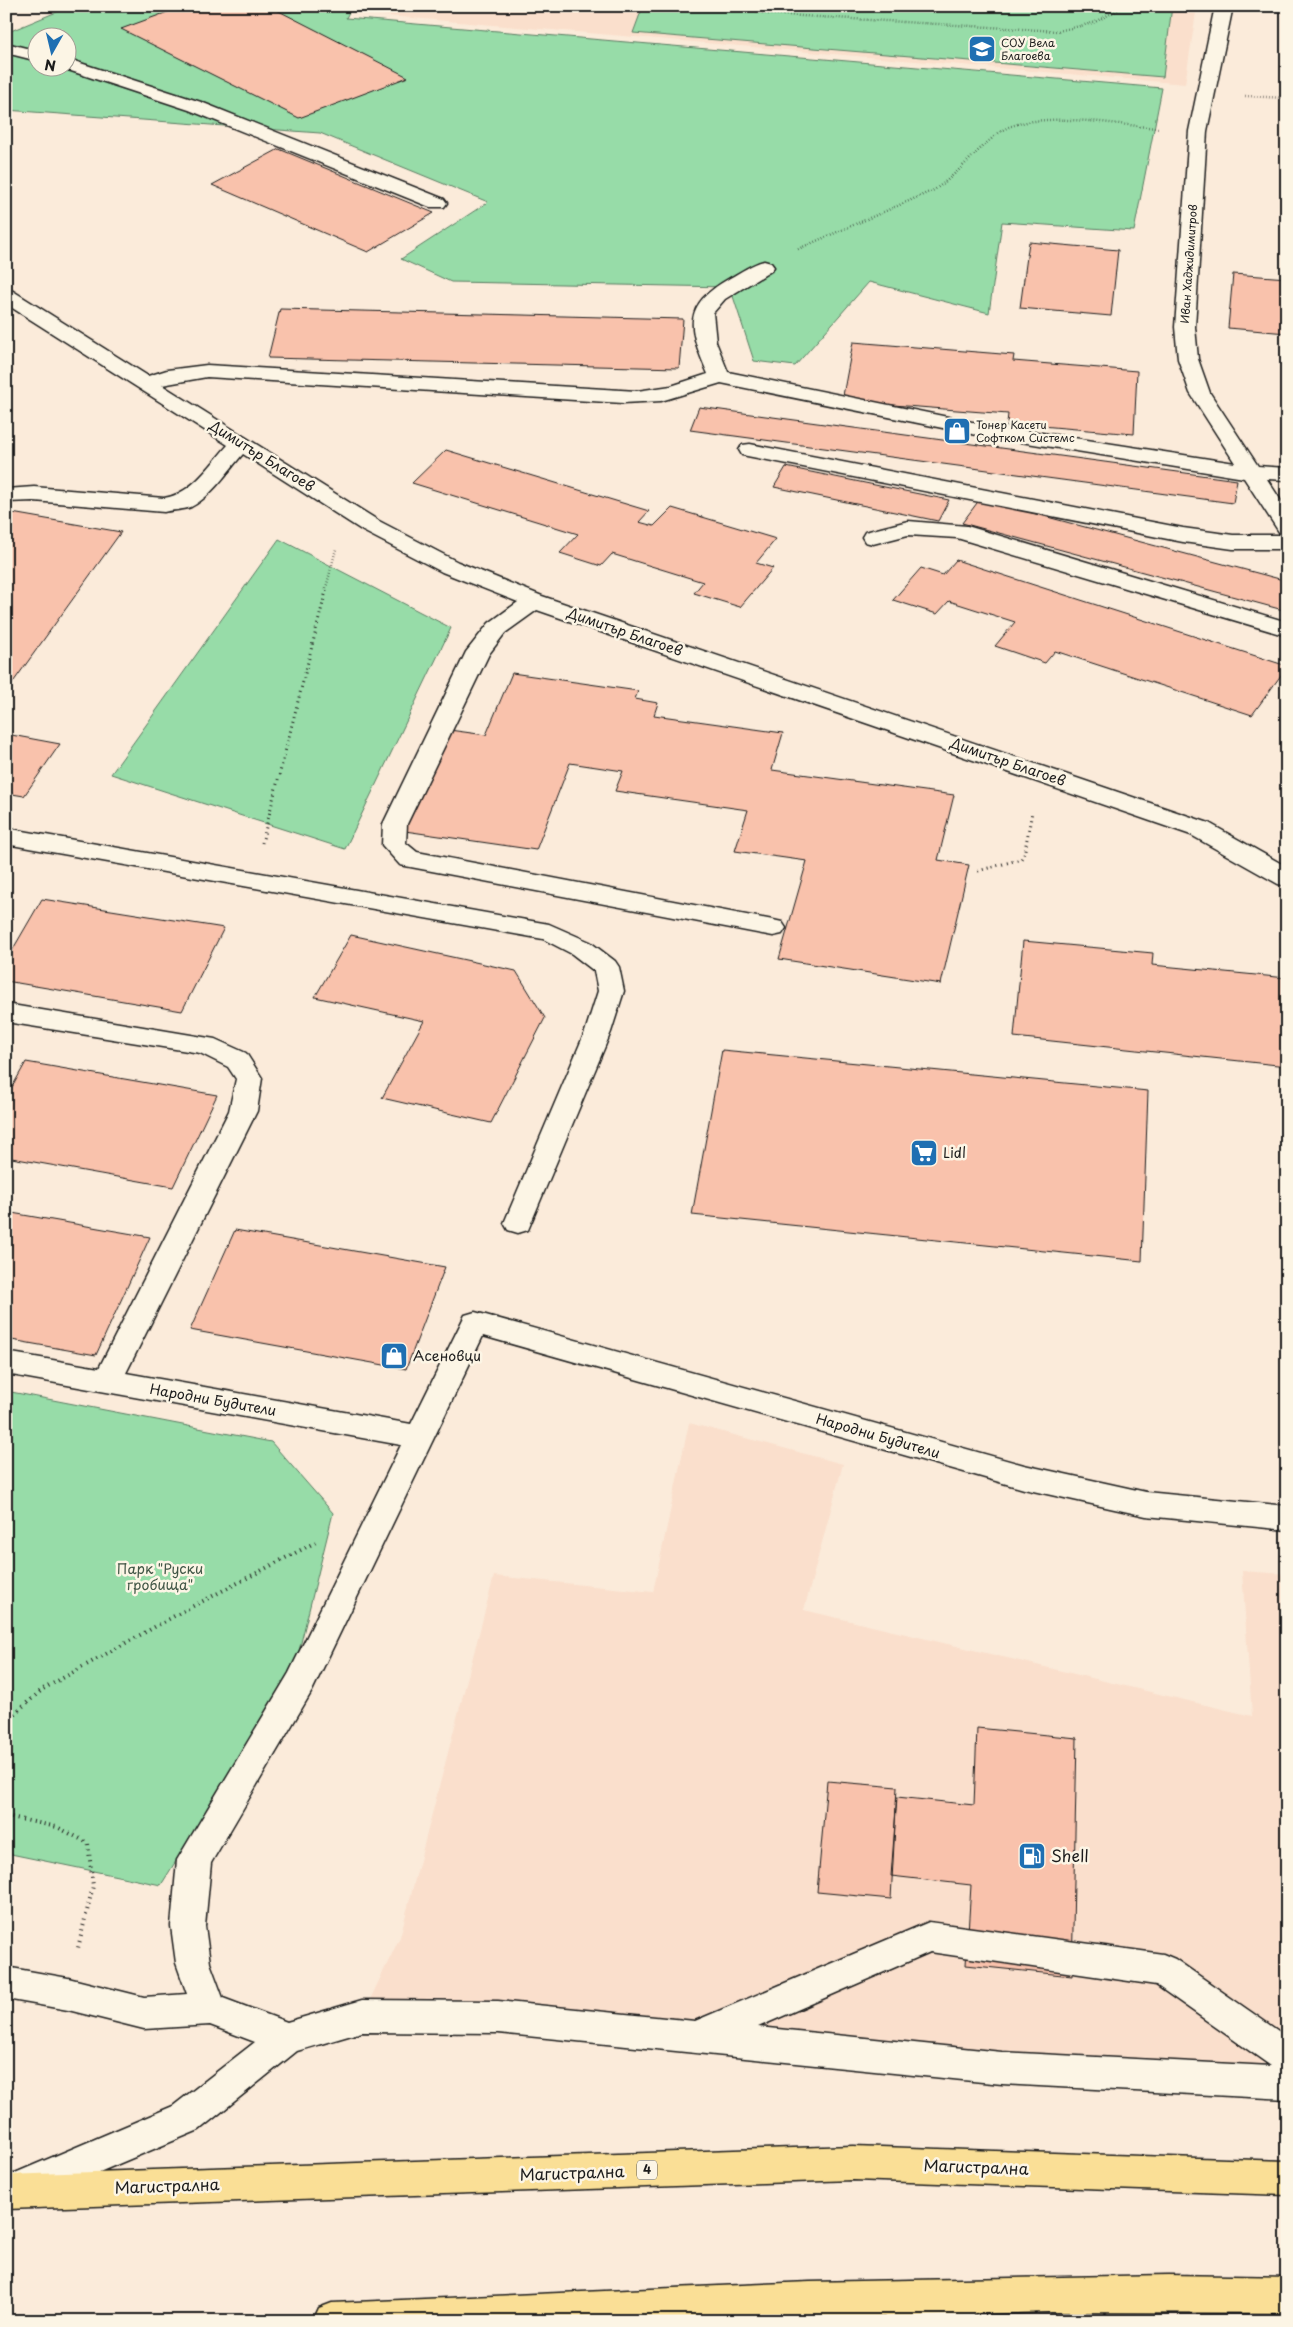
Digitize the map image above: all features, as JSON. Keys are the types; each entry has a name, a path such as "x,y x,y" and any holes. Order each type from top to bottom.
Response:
{"main road":[{"name":"Магистрална","path":"9,2192 853,2163 1287,2178"},
{"path":"332,2321 1022,2293 1184,2292 1287,2295"}],"street":[{"name":"Иван Хаджидимитров","path":"1224,6 1198,132 1185,327 1188,359 1200,393 1287,527"},
{"path":"6,48 28,54"},
{"path":"78,67 240,123 437,203"},
{"path":"720,377 707,346 702,318 705,307 714,298 764,267"},
{"name":"Димитър Благоев","path":"6,295 144,384 242,443 352,513 450,567 534,601 1040,772 1200,829 1287,878"},
{"path":"144,384 167,376 207,372 652,398 677,393 720,377 977,429 1250,472 1287,474"},
{"path":"6,496 34,494 164,505 183,502 196,493 242,443"},
{"path":"750,450 1184,535 1233,542 1287,542"},
{"path":"873,537 908,528 959,531 1287,629"},
{"path":"534,601 497,628 478,652 395,824 394,845 409,859 773,928"},
{"path":"6,836 549,932 581,948 606,967 611,991 598,1032 518,1223"},
{"path":"6,1012 206,1045 237,1060 249,1078 243,1111 107,1381"},
{"name":"Народни Будители","path":"6,1362 420,1436 475,1323 1024,1477 1146,1504 1287,1518"},
{"path":"210,2010 193,1963 188,1926 194,1860 301,1682 420,1436"},
{"path":"698,2036 930,1937 1162,1970 1287,2058"},
{"path":"6,1983 68,1994 144,2013 210,2010 287,2038"},
{"path":"9,2192 186,2118 287,2038 362,2016 498,2017 1002,2068 1287,2083"},
{"path":"902,2321 1022,2293"}],"path":[{"path":"736,6 767,14 1058,31 1087,26 1114,15 1125,6"},
{"path":"764,267 827,233 936,189 1006,129 1020,124 1059,120 1198,132"},
{"path":"252,880 275,798 337,543 352,513"},
{"path":"978,871 1016,862 1024,855 1040,772"},
{"path":"6,1721 42,1689 178,1614 388,1505"},
{"path":"6,1816 57,1827 88,1843 93,1886 68,1994"}],"shaded area":[{"name":"СОУ Вела Благоева","path":"369,6 1197,6 1185,84 365,14"},
{"path":"689,1423 843,1464 804,1610 1252,1716 1242,1571 1287,1574 1287,2083 362,2016 400,1937 494,1576 653,1592"}],"green space":[{"path":"71,6 352,6 346,18 1162,88 1134,231 1002,222 989,313 869,282 795,366 754,361 730,287 451,282 401,259 488,202 320,133 6,110 6,33"},
{"name":"СОУ Вела Благоева","path":"643,6 1172,6 1163,77 633,33"},
{"path":"279,539 451,628 345,849 111,774"},
{"name":"Парк \"Руски гробища\"","path":"6,1391 271,1442 333,1513 294,1671 161,1885 6,1853"}],"building":[{"path":"184,6 269,6 408,77 299,118 121,29"},
{"path":"279,149 434,213 368,252 212,185"},
{"path":"1029,242 1118,250 1111,316 1020,308"},
{"path":"1233,274 1287,278 1287,333 1228,328"},
{"path":"280,309 683,319 679,368 268,358"},
{"path":"853,342 1014,355 1013,361 1137,371 1134,434 1007,423 1008,414 842,401"},
{"path":"1282,382 1287,383 1287,418 1282,417"},
{"path":"699,407 1237,480 1233,503 690,430"},
{"path":"446,450 649,511 639,522 654,526 672,508 776,539 756,563 773,568 740,607 694,593 703,582 612,554 601,566 560,553 578,534 412,483"},
{"path":"786,467 949,500 938,521 774,487"},
{"path":"980,499 1287,581 1287,604 1283,610 962,523"},
{"path":"6,512 121,532 6,692"},
{"path":"956,560 1287,667 1252,715 1055,651 1045,663 995,646 1015,622 949,601 937,614 893,600 921,568 943,575"},
{"path":"512,673 638,691 635,699 658,703 654,715 783,733 772,770 954,795 938,860 969,865 941,984 779,959 807,861 735,851 748,810 615,791 623,771 570,763 536,850 398,830 442,729 486,735"},
{"path":"6,734 60,744 24,796 6,793"},
{"path":"42,899 224,928 182,1011 6,981 6,961"},
{"path":"351,935 516,971 545,1018 491,1123 382,1098 424,1021 315,997"},
{"path":"1023,941 1153,953 1152,965 1287,978 1287,1066 1014,1037"},
{"name":"Lidl","path":"722,1050 1148,1091 1142,1261 692,1215"},
{"path":"26,1062 217,1095 173,1187 6,1157 6,1098"},
{"path":"6,1212 150,1237 96,1355 6,1339"},
{"path":"235,1230 445,1267 406,1369 190,1330"},
{"path":"977,1728 1077,1738 1072,1976 966,1965 971,1885 891,1876 897,1797 974,1805"},
{"path":"827,1781 897,1787 891,1899 817,1892"}],"place":[{"name":"СОУ Вела Благоева","path":"982,49"},
{"name":"Тонер Касети Софтком Системс","path":"957,431"},
{"name":"Lidl","path":"924,1153"},
{"name":"Асеновци","path":"394,1356"},
{"name":"Shell","path":"1032,1856"}]}
